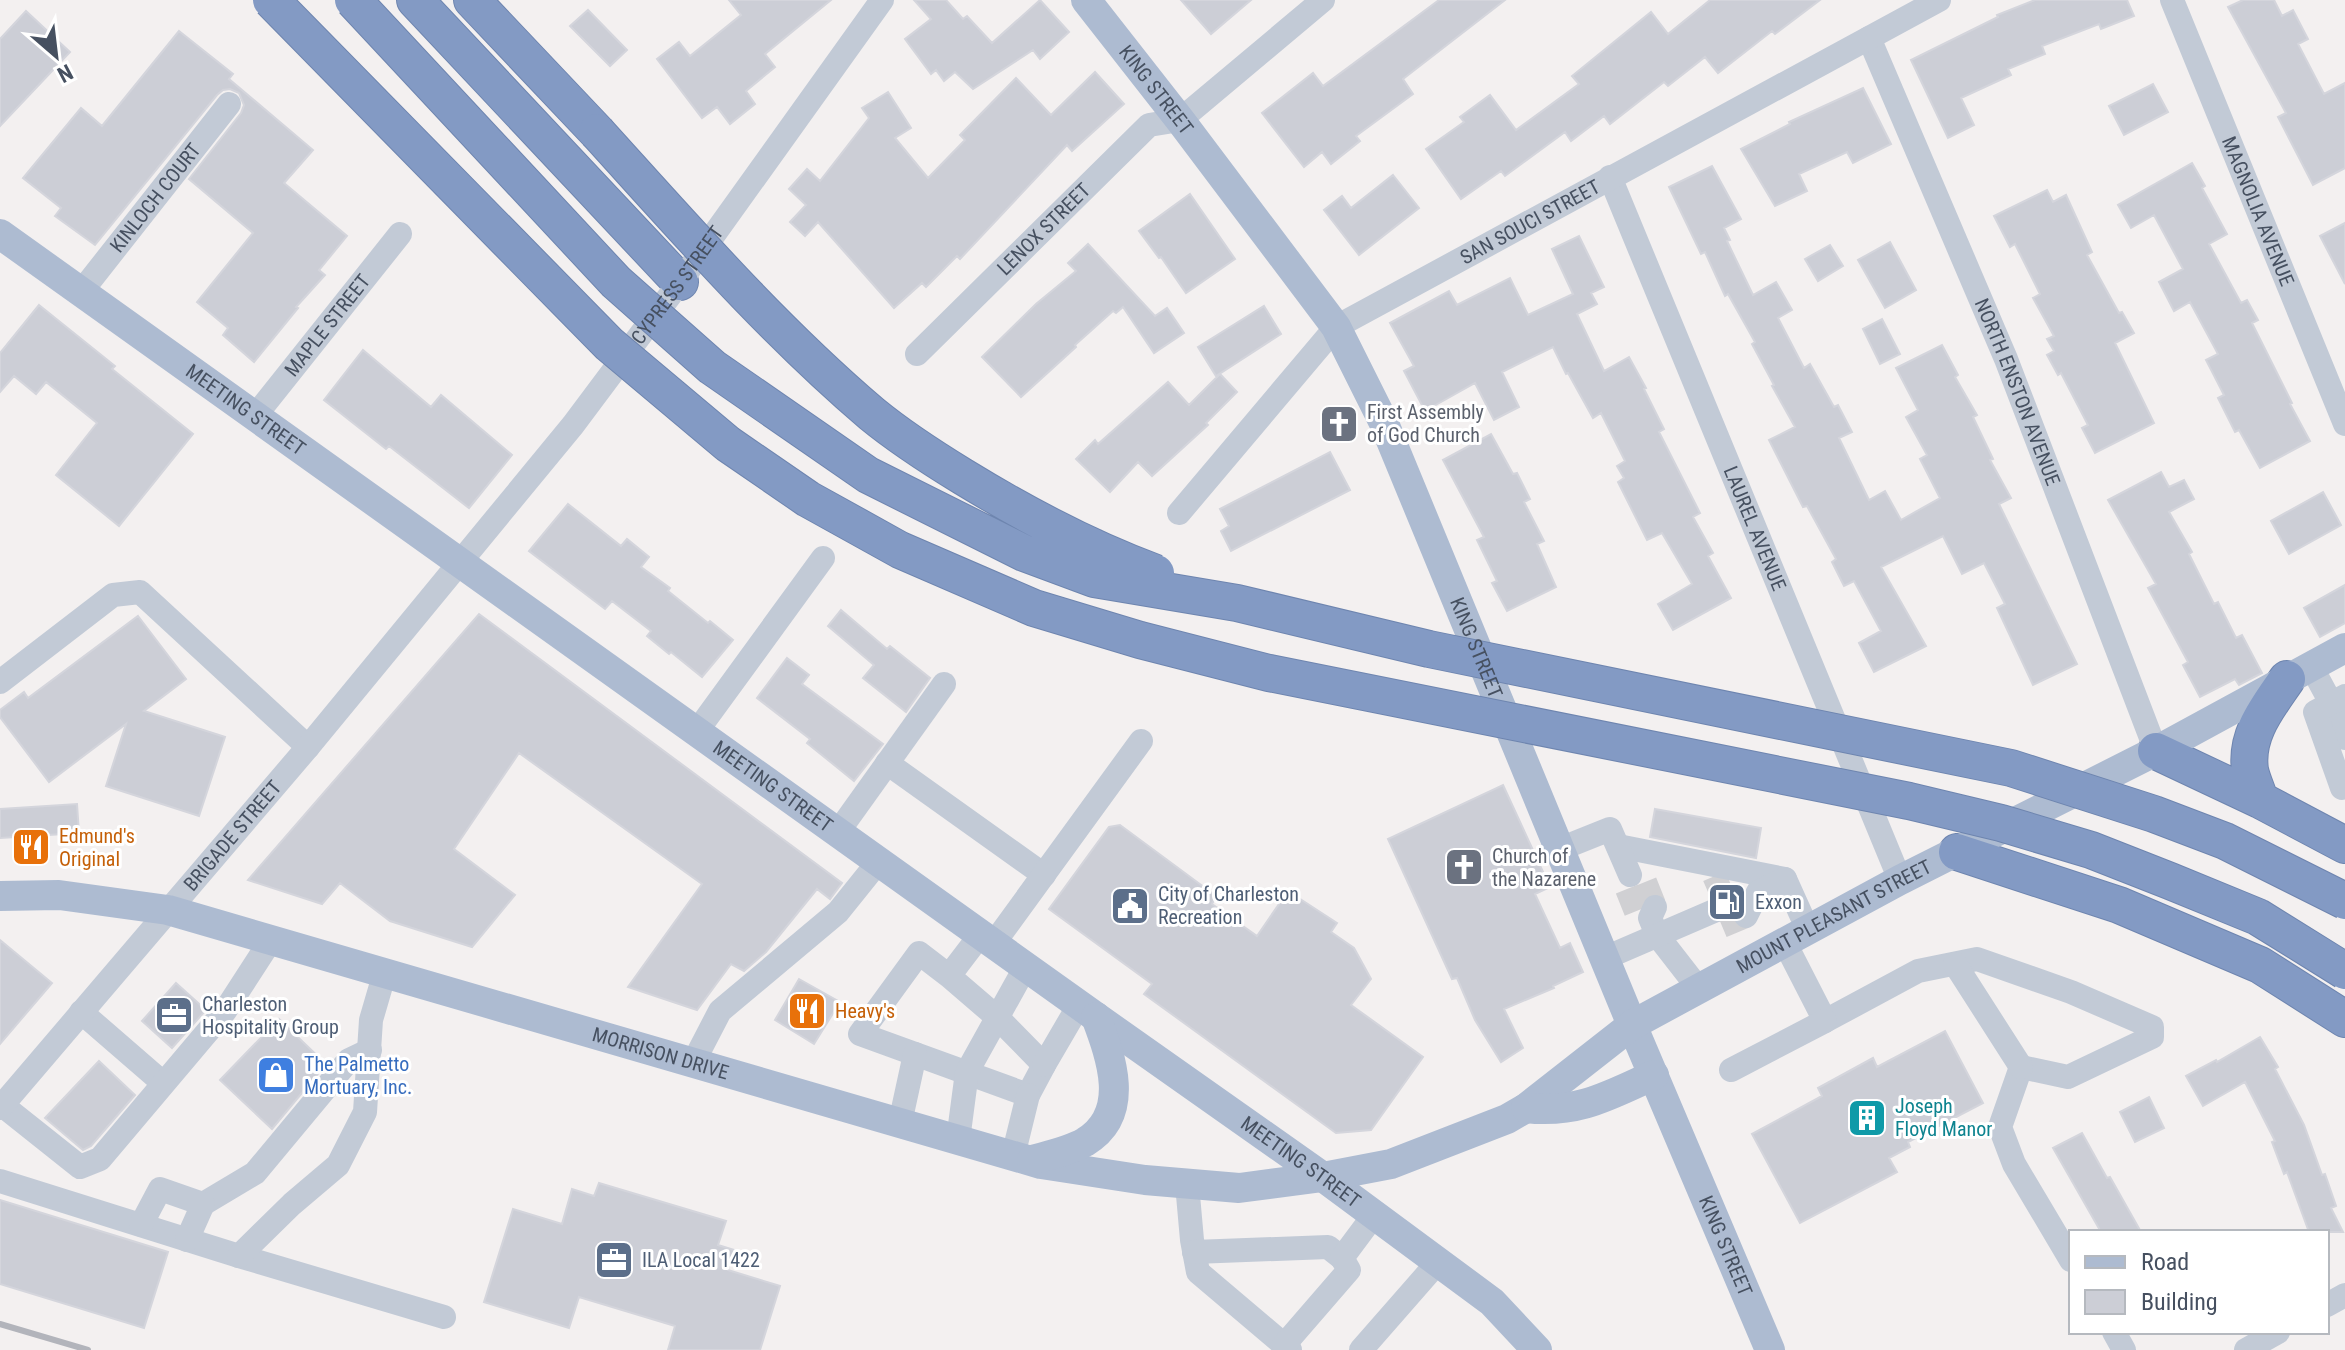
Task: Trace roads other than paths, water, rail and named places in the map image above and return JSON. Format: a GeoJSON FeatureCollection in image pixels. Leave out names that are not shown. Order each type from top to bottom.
{"type":"FeatureCollection","features":[{"type":"Feature","properties":{"kind":"highway"},"geometry":{"type":"LineString","coordinates":[[271,0],[609,344],[728,444],[808,499],[900,550],[1034,608],[1140,640],[1269,673],[1909,801],[2001,823],[2091,850],[2258,917],[2345,971]]}},
{"type":"Feature","properties":{"kind":"highway"},"geometry":{"type":"LineString","coordinates":[[353,0],[616,282],[712,367],[855,467],[1024,553],[1094,579],[1237,603],[1429,649],[2011,768],[2154,814],[2225,841],[2345,901]]}},
{"type":"Feature","properties":{"kind":"highway"},"geometry":{"type":"LineString","coordinates":[[415,0],[680,282]]}},
{"type":"Feature","properties":{"kind":"highway"},"geometry":{"type":"LineString","coordinates":[[472,0],[743,293],[873,415],[929,456],[1001,500],[1103,553],[1237,603]]}},
{"type":"Feature","properties":{"kind":"highway"},"geometry":{"type":"LineString","coordinates":[[2260,800],[2250,770],[2251,736],[2266,709],[2299,673]]}},
{"type":"Feature","properties":{"kind":"highway"},"geometry":{"type":"LineString","coordinates":[[2156,751],[2260,800],[2345,845]]}},
{"type":"Feature","properties":{"kind":"highway"},"geometry":{"type":"LineString","coordinates":[[1957,852],[2119,905],[2260,965],[2345,1019]]}},
{"type":"Feature","properties":{"kind":"main road","name":"KING STREET"},"geometry":{"type":"LineString","coordinates":[[1086,0],[1336,327],[1383,421],[1632,1025],[1770,1350]]}},
{"type":"Feature","properties":{"kind":"main road","name":"MEETING STREET"},"geometry":{"type":"LineString","coordinates":[[1,236],[1323,1177],[1492,1302],[1537,1350]]}},
{"type":"Feature","properties":{"kind":"main road","name":"MOUNT PLEASANT STREET"},"geometry":{"type":"LineString","coordinates":[[1323,1177],[1391,1164],[1507,1119],[1526,1108],[1632,1025],[1900,880],[2156,751],[2345,648]]}},
{"type":"Feature","properties":{"kind":"main road","name":"MORRISON DRIVE"},"geometry":{"type":"LineString","coordinates":[[0,896],[59,895],[168,910],[1021,1159],[1145,1180],[1239,1188],[1323,1177]]}},
{"type":"Feature","properties":{"kind":"main road"},"geometry":{"type":"LineString","coordinates":[[1021,1159],[1076,1146],[1088,1140],[1108,1118],[1115,1091],[1114,1075],[1088,1011]]}},
{"type":"Feature","properties":{"kind":"main road"},"geometry":{"type":"LineString","coordinates":[[1526,1108],[1547,1111],[1586,1106],[1654,1075]]}},
{"type":"Feature","properties":{"kind":"street","name":"CYPRESS STREET"},"geometry":{"type":"LineString","coordinates":[[462,562],[573,425],[680,282],[882,0]]}},
{"type":"Feature","properties":{"kind":"street"},"geometry":{"type":"LineString","coordinates":[[1180,120],[1323,0]]}},
{"type":"Feature","properties":{"kind":"street","name":"SAN SOUCI STREET"},"geometry":{"type":"LineString","coordinates":[[1179,513],[1336,327],[1939,0]]}},
{"type":"Feature","properties":{"kind":"street","name":"MAGNOLIA AVENUE"},"geometry":{"type":"LineString","coordinates":[[2172,0],[2345,424]]}},
{"type":"Feature","properties":{"kind":"street","name":"NORTH ENSTON AVENUE"},"geometry":{"type":"LineString","coordinates":[[1869,38],[2006,359],[2156,751]]}},
{"type":"Feature","properties":{"kind":"street","name":"KINLOCH COURT"},"geometry":{"type":"LineString","coordinates":[[81,292],[229,104]]}},
{"type":"Feature","properties":{"kind":"street","name":"LENOX STREET"},"geometry":{"type":"LineString","coordinates":[[917,354],[1149,125],[1180,120]]}},
{"type":"Feature","properties":{"kind":"street","name":"LAUREL AVENUE"},"geometry":{"type":"LineString","coordinates":[[1610,177],[1900,880]]}},
{"type":"Feature","properties":{"kind":"street","name":"MAPLE STREET"},"geometry":{"type":"LineString","coordinates":[[255,416],[400,234]]}},
{"type":"Feature","properties":{"kind":"street"},"geometry":{"type":"LineString","coordinates":[[697,731],[823,558]]}},
{"type":"Feature","properties":{"kind":"street","name":"BRIGADE STREET"},"geometry":{"type":"LineString","coordinates":[[1,1106],[462,562]]}},
{"type":"Feature","properties":{"kind":"street"},"geometry":{"type":"LineString","coordinates":[[0,682],[113,595],[140,592],[308,747]]}},
{"type":"Feature","properties":{"kind":"street"},"geometry":{"type":"LineString","coordinates":[[2299,673],[2338,700],[2345,738]]}},
{"type":"Feature","properties":{"kind":"street"},"geometry":{"type":"LineString","coordinates":[[838,832],[944,684]]}},
{"type":"Feature","properties":{"kind":"street"},"geometry":{"type":"LineString","coordinates":[[2338,700],[2315,712],[2342,788],[2345,786]]}},
{"type":"Feature","properties":{"kind":"street"},"geometry":{"type":"LineString","coordinates":[[949,976],[988,939],[1044,875],[1141,741]]}},
{"type":"Feature","properties":{"kind":"street"},"geometry":{"type":"LineString","coordinates":[[887,763],[1044,875]]}},
{"type":"Feature","properties":{"kind":"street"},"geometry":{"type":"LineString","coordinates":[[1560,849],[1610,829],[1634,882]]}},
{"type":"Feature","properties":{"kind":"street"},"geometry":{"type":"LineString","coordinates":[[1618,846],[1785,879]]}},
{"type":"Feature","properties":{"kind":"street"},"geometry":{"type":"LineString","coordinates":[[693,1063],[720,1011],[838,912],[879,861]]}},
{"type":"Feature","properties":{"kind":"street"},"geometry":{"type":"LineString","coordinates":[[1605,958],[1650,919],[1728,904],[1785,879]]}},
{"type":"Feature","properties":{"kind":"street"},"geometry":{"type":"LineString","coordinates":[[1785,879],[1796,936],[1825,1021]]}},
{"type":"Feature","properties":{"kind":"street"},"geometry":{"type":"LineString","coordinates":[[1650,919],[1699,989]]}},
{"type":"Feature","properties":{"kind":"street"},"geometry":{"type":"LineString","coordinates":[[1,1106],[80,1167],[100,1159],[225,1011],[271,940]]}},
{"type":"Feature","properties":{"kind":"street"},"geometry":{"type":"LineString","coordinates":[[1028,1095],[860,1034],[919,953],[998,1018],[1044,1065]]}},
{"type":"Feature","properties":{"kind":"street"},"geometry":{"type":"LineString","coordinates":[[1731,1070],[1918,971],[1977,959],[2071,992],[2152,1027],[2152,1037],[2068,1077],[2021,1067],[1955,964]]}},
{"type":"Feature","properties":{"kind":"street"},"geometry":{"type":"LineString","coordinates":[[958,1140],[967,1072],[1026,966]]}},
{"type":"Feature","properties":{"kind":"street"},"geometry":{"type":"LineString","coordinates":[[239,1256],[292,1204],[338,1165],[365,1112],[371,1020],[385,972]]}},
{"type":"Feature","properties":{"kind":"street"},"geometry":{"type":"LineString","coordinates":[[1021,1159],[1028,1095],[1044,1065],[1088,1011]]}},
{"type":"Feature","properties":{"kind":"street"},"geometry":{"type":"LineString","coordinates":[[81,1012],[163,1083]]}},
{"type":"Feature","properties":{"kind":"street"},"geometry":{"type":"LineString","coordinates":[[187,1240],[203,1204],[255,1173],[349,1060],[370,1050]]}},
{"type":"Feature","properties":{"kind":"street"},"geometry":{"type":"LineString","coordinates":[[900,1123],[915,1054]]}},
{"type":"Feature","properties":{"kind":"street"},"geometry":{"type":"LineString","coordinates":[[2021,1067],[2000,1127],[2014,1164],[2069,1257]]}},
{"type":"Feature","properties":{"kind":"street"},"geometry":{"type":"LineString","coordinates":[[0,1181],[444,1317]]}},
{"type":"Feature","properties":{"kind":"street"},"geometry":{"type":"LineString","coordinates":[[1187,1184],[1194,1252],[1198,1272],[1287,1347],[1349,1270],[1342,1258],[1328,1247],[1194,1252]]}},
{"type":"Feature","properties":{"kind":"street"},"geometry":{"type":"LineString","coordinates":[[141,1225],[160,1189],[203,1204]]}},
{"type":"Feature","properties":{"kind":"street"},"geometry":{"type":"LineString","coordinates":[[1342,1258],[1374,1215]]}},
{"type":"Feature","properties":{"kind":"street"},"geometry":{"type":"LineString","coordinates":[[1361,1350],[1438,1262]]}},
{"type":"Feature","properties":{"kind":"street"},"geometry":{"type":"LineString","coordinates":[[2246,1350],[2274,1334]]}},
{"type":"Feature","properties":{"kind":"tunnel"},"geometry":{"type":"LineString","coordinates":[[1645,882],[1655,907]]}},
{"type":"Feature","properties":{"kind":"tunnel"},"geometry":{"type":"LineString","coordinates":[[1708,892],[1731,882]]}},
{"type":"Feature","properties":{"kind":"tunnel"},"geometry":{"type":"LineString","coordinates":[[1627,889],[1637,914]]}},
{"type":"Feature","properties":{"kind":"tunnel"},"geometry":{"type":"LineString","coordinates":[[1714,911],[1741,899]]}},
{"type":"Feature","properties":{"kind":"tunnel"},"geometry":{"type":"LineString","coordinates":[[1722,926],[1746,916]]}},
{"type":"Feature","properties":{"kind":"railway"},"geometry":{"type":"LineString","coordinates":[[0,1324],[88,1350]]}},
{"type":"Feature","properties":{"kind":"place","name":"First Assembly of God Church"},"geometry":{"type":"Point","coordinates":[1339,424]}},
{"type":"Feature","properties":{"kind":"place","name":"Edmund's Original"},"geometry":{"type":"Point","coordinates":[31,847]}},
{"type":"Feature","properties":{"kind":"place","name":"Church of the Nazarene"},"geometry":{"type":"Point","coordinates":[1464,867]}},
{"type":"Feature","properties":{"kind":"place","name":"Exxon"},"geometry":{"type":"Point","coordinates":[1727,902]}},
{"type":"Feature","properties":{"kind":"place","name":"City of Charleston Recreation"},"geometry":{"type":"Point","coordinates":[1130,906]}},
{"type":"Feature","properties":{"kind":"place","name":"Heavy's"},"geometry":{"type":"Point","coordinates":[807,1011]}},
{"type":"Feature","properties":{"kind":"place","name":"Charleston Hospitality Group"},"geometry":{"type":"Point","coordinates":[174,1015]}},
{"type":"Feature","properties":{"kind":"place","name":"The Palmetto Mortuary, Inc."},"geometry":{"type":"Point","coordinates":[276,1075]}},
{"type":"Feature","properties":{"kind":"place","name":"Joseph Floyd Manor"},"geometry":{"type":"Point","coordinates":[1867,1118]}},
{"type":"Feature","properties":{"kind":"place","name":"ILA Local 1422"},"geometry":{"type":"Point","coordinates":[614,1260]}}]}
